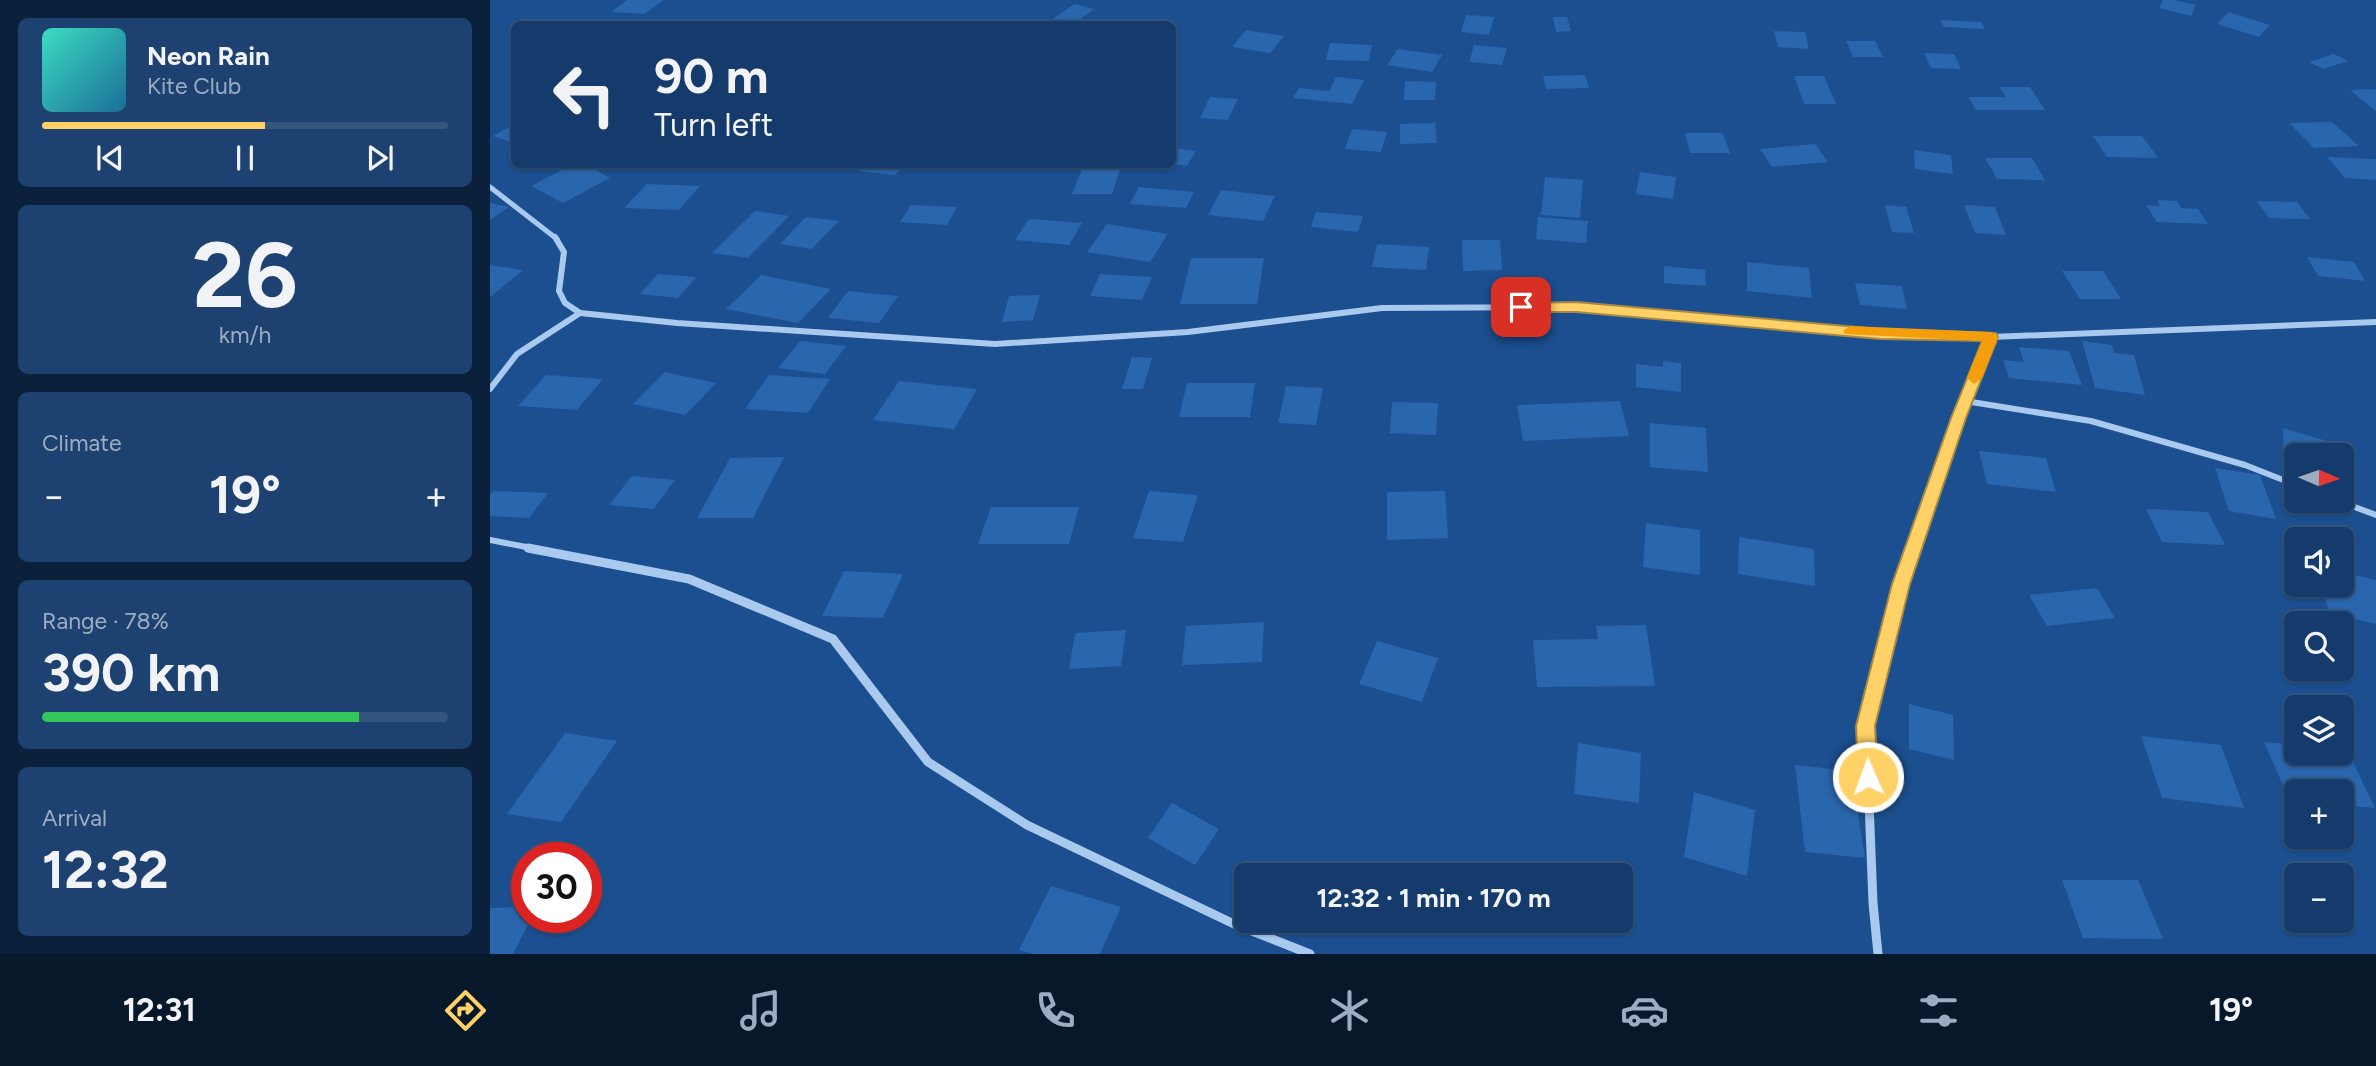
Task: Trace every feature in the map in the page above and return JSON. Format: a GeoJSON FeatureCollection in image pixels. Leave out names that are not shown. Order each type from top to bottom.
{"type":"FeatureCollection","features":[{"type":"Feature","properties":{"kind":"street"},"geometry":{"type":"LineString","coordinates":[[490,187],[559,240],[564,252],[559,291],[565,303],[580,313],[677,323],[995,344],[1188,332],[1382,309],[1562,307],[1880,334],[1991,337],[2376,322]]}},
{"type":"Feature","properties":{"kind":"street"},"geometry":{"type":"LineString","coordinates":[[490,389],[517,354],[580,313]]}},
{"type":"Feature","properties":{"kind":"street"},"geometry":{"type":"LineString","coordinates":[[1878,954],[1873,903],[1866,726],[1901,584],[1965,401],[1991,337]]}},
{"type":"Feature","properties":{"kind":"street"},"geometry":{"type":"LineString","coordinates":[[1965,401],[2091,421],[2245,466],[2284,481]]}},
{"type":"Feature","properties":{"kind":"street"},"geometry":{"type":"LineString","coordinates":[[2354,507],[2376,515]]}},
{"type":"Feature","properties":{"kind":"street"},"geometry":{"type":"LineString","coordinates":[[490,540],[689,579],[834,639],[928,762],[1027,825],[1234,924],[1310,954]]}},
{"type":"Feature","properties":{"kind":"building"},"geometry":{"type":"Polygon","coordinates":[[[627,0],[663,0],[645,14],[611,12],[627,0]]]}},
{"type":"Feature","properties":{"kind":"building"},"geometry":{"type":"Polygon","coordinates":[[[2163,0],[2196,5],[2191,16],[2159,8],[2163,0]]]}},
{"type":"Feature","properties":{"kind":"building"},"geometry":{"type":"Polygon","coordinates":[[[1074,4],[1094,9],[1078,21],[1053,19],[1074,4]]]}},
{"type":"Feature","properties":{"kind":"building"},"geometry":{"type":"Polygon","coordinates":[[[2228,12],[2270,25],[2259,37],[2217,24],[2228,12]]]}},
{"type":"Feature","properties":{"kind":"building"},"geometry":{"type":"Polygon","coordinates":[[[1466,15],[1494,17],[1489,35],[1461,32],[1466,15]]]}},
{"type":"Feature","properties":{"kind":"building"},"geometry":{"type":"Polygon","coordinates":[[[1553,17],[1567,17],[1571,31],[1556,32],[1553,17]]]}},
{"type":"Feature","properties":{"kind":"building"},"geometry":{"type":"Polygon","coordinates":[[[1940,20],[1981,22],[1985,29],[1944,27],[1940,20]]]}},
{"type":"Feature","properties":{"kind":"building"},"geometry":{"type":"Polygon","coordinates":[[[1246,30],[1284,36],[1270,53],[1232,47],[1246,30]]]}},
{"type":"Feature","properties":{"kind":"building"},"geometry":{"type":"Polygon","coordinates":[[[1774,31],[1805,32],[1809,49],[1778,47],[1774,31]]]}},
{"type":"Feature","properties":{"kind":"building"},"geometry":{"type":"Polygon","coordinates":[[[1846,41],[1875,41],[1883,57],[1853,57],[1846,41]]]}},
{"type":"Feature","properties":{"kind":"building"},"geometry":{"type":"Polygon","coordinates":[[[1330,43],[1372,45],[1369,61],[1326,60],[1330,43]]]}},
{"type":"Feature","properties":{"kind":"building"},"geometry":{"type":"Polygon","coordinates":[[[1474,45],[1507,48],[1502,65],[1469,62],[1474,45]]]}},
{"type":"Feature","properties":{"kind":"building"},"geometry":{"type":"Polygon","coordinates":[[[1398,49],[1442,55],[1432,72],[1387,65],[1398,49]]]}},
{"type":"Feature","properties":{"kind":"building"},"geometry":{"type":"Polygon","coordinates":[[[1924,53],[1954,54],[1961,69],[1931,68],[1924,53]]]}},
{"type":"Feature","properties":{"kind":"building"},"geometry":{"type":"Polygon","coordinates":[[[2334,54],[2348,61],[2323,69],[2309,62],[2334,54]]]}},
{"type":"Feature","properties":{"kind":"building"},"geometry":{"type":"Polygon","coordinates":[[[1585,75],[1589,88],[1546,89],[1543,76],[1585,75]]]}},
{"type":"Feature","properties":{"kind":"building"},"geometry":{"type":"Polygon","coordinates":[[[1794,76],[1824,76],[1836,104],[1804,104],[1794,76]]]}},
{"type":"Feature","properties":{"kind":"building"},"geometry":{"type":"Polygon","coordinates":[[[1336,77],[1364,80],[1352,104],[1293,98],[1299,88],[1329,91],[1336,77]]]}},
{"type":"Feature","properties":{"kind":"building"},"geometry":{"type":"Polygon","coordinates":[[[1405,81],[1436,82],[1435,100],[1404,100],[1405,81]]]}},
{"type":"Feature","properties":{"kind":"building"},"geometry":{"type":"Polygon","coordinates":[[[1999,87],[2030,87],[2045,110],[1976,110],[1968,97],[2006,97],[1999,87]]]}},
{"type":"Feature","properties":{"kind":"building"},"geometry":{"type":"Polygon","coordinates":[[[2376,89],[2376,111],[2350,90],[2376,89]]]}},
{"type":"Feature","properties":{"kind":"building"},"geometry":{"type":"Polygon","coordinates":[[[1210,97],[1238,99],[1228,120],[1200,118],[1210,97]]]}},
{"type":"Feature","properties":{"kind":"building"},"geometry":{"type":"Polygon","coordinates":[[[2332,122],[2359,146],[2314,148],[2289,123],[2332,122]]]}},
{"type":"Feature","properties":{"kind":"building"},"geometry":{"type":"Polygon","coordinates":[[[1435,123],[1437,143],[1400,144],[1400,124],[1435,123]]]}},
{"type":"Feature","properties":{"kind":"building"},"geometry":{"type":"Polygon","coordinates":[[[511,127],[511,142],[493,136],[511,127]]]}},
{"type":"Feature","properties":{"kind":"building"},"geometry":{"type":"Polygon","coordinates":[[[1352,129],[1387,132],[1381,152],[1345,149],[1352,129]]]}},
{"type":"Feature","properties":{"kind":"building"},"geometry":{"type":"Polygon","coordinates":[[[1685,133],[1723,133],[1730,153],[1690,153],[1685,133]]]}},
{"type":"Feature","properties":{"kind":"building"},"geometry":{"type":"Polygon","coordinates":[[[2093,136],[2142,136],[2158,158],[2107,157],[2093,136]]]}},
{"type":"Feature","properties":{"kind":"building"},"geometry":{"type":"Polygon","coordinates":[[[1815,144],[1828,162],[1772,167],[1760,149],[1815,144]]]}},
{"type":"Feature","properties":{"kind":"building"},"geometry":{"type":"Polygon","coordinates":[[[1176,148],[1196,151],[1187,166],[1176,165],[1176,148]]]}},
{"type":"Feature","properties":{"kind":"building"},"geometry":{"type":"Polygon","coordinates":[[[1914,150],[1951,155],[1953,174],[1915,169],[1914,150]]]}},
{"type":"Feature","properties":{"kind":"building"},"geometry":{"type":"Polygon","coordinates":[[[2327,157],[2376,159],[2376,180],[2345,178],[2327,157]]]}},
{"type":"Feature","properties":{"kind":"building"},"geometry":{"type":"Polygon","coordinates":[[[1985,158],[2032,158],[2045,180],[1997,179],[1985,158]]]}},
{"type":"Feature","properties":{"kind":"building"},"geometry":{"type":"Polygon","coordinates":[[[565,168],[591,168],[610,178],[563,203],[531,186],[565,168]]]}},
{"type":"Feature","properties":{"kind":"building"},"geometry":{"type":"Polygon","coordinates":[[[861,168],[901,168],[895,175],[858,171],[861,168]]]}},
{"type":"Feature","properties":{"kind":"building"},"geometry":{"type":"Polygon","coordinates":[[[1083,168],[1121,168],[1112,194],[1072,194],[1083,168]]]}},
{"type":"Feature","properties":{"kind":"building"},"geometry":{"type":"Polygon","coordinates":[[[1640,172],[1676,177],[1673,199],[1636,194],[1640,172]]]}},
{"type":"Feature","properties":{"kind":"building"},"geometry":{"type":"Polygon","coordinates":[[[1545,177],[1583,180],[1580,218],[1541,215],[1545,177]]]}},
{"type":"Feature","properties":{"kind":"building"},"geometry":{"type":"Polygon","coordinates":[[[647,184],[700,186],[679,210],[624,208],[647,184]]]}},
{"type":"Feature","properties":{"kind":"building"},"geometry":{"type":"Polygon","coordinates":[[[1139,187],[1194,192],[1186,208],[1130,204],[1139,187]]]}},
{"type":"Feature","properties":{"kind":"building"},"geometry":{"type":"Polygon","coordinates":[[[1221,190],[1275,196],[1263,221],[1208,215],[1221,190]]]}},
{"type":"Feature","properties":{"kind":"building"},"geometry":{"type":"Polygon","coordinates":[[[2157,200],[2177,201],[2181,208],[2198,209],[2208,224],[2157,222],[2146,205],[2160,206],[2157,200]]]}},
{"type":"Feature","properties":{"kind":"building"},"geometry":{"type":"Polygon","coordinates":[[[2257,201],[2297,202],[2310,219],[2269,218],[2257,201]]]}},
{"type":"Feature","properties":{"kind":"building"},"geometry":{"type":"Polygon","coordinates":[[[490,203],[509,207],[490,220],[490,203]]]}},
{"type":"Feature","properties":{"kind":"building"},"geometry":{"type":"Polygon","coordinates":[[[911,205],[957,207],[947,225],[900,222],[911,205]]]}},
{"type":"Feature","properties":{"kind":"building"},"geometry":{"type":"Polygon","coordinates":[[[1885,205],[1906,207],[1914,233],[1892,232],[1885,205]]]}},
{"type":"Feature","properties":{"kind":"building"},"geometry":{"type":"Polygon","coordinates":[[[1964,205],[1995,207],[2006,235],[1975,233],[1964,205]]]}},
{"type":"Feature","properties":{"kind":"building"},"geometry":{"type":"Polygon","coordinates":[[[755,211],[789,216],[748,258],[712,253],[755,211]]]}},
{"type":"Feature","properties":{"kind":"building"},"geometry":{"type":"Polygon","coordinates":[[[1316,212],[1363,216],[1358,232],[1311,227],[1316,212]]]}},
{"type":"Feature","properties":{"kind":"building"},"geometry":{"type":"Polygon","coordinates":[[[806,217],[839,221],[812,249],[780,244],[806,217]]]}},
{"type":"Feature","properties":{"kind":"building"},"geometry":{"type":"Polygon","coordinates":[[[1538,217],[1588,221],[1586,243],[1536,239],[1538,217]]]}},
{"type":"Feature","properties":{"kind":"building"},"geometry":{"type":"Polygon","coordinates":[[[1029,219],[1082,223],[1069,245],[1015,240],[1029,219]]]}},
{"type":"Feature","properties":{"kind":"building"},"geometry":{"type":"Polygon","coordinates":[[[1107,224],[1168,234],[1150,262],[1087,252],[1107,224]]]}},
{"type":"Feature","properties":{"kind":"building"},"geometry":{"type":"Polygon","coordinates":[[[1462,240],[1500,240],[1502,270],[1463,271],[1462,240]]]}},
{"type":"Feature","properties":{"kind":"building"},"geometry":{"type":"Polygon","coordinates":[[[1377,244],[1429,247],[1426,270],[1372,267],[1377,244]]]}},
{"type":"Feature","properties":{"kind":"building"},"geometry":{"type":"Polygon","coordinates":[[[2307,257],[2354,262],[2365,281],[2318,276],[2307,257]]]}},
{"type":"Feature","properties":{"kind":"building"},"geometry":{"type":"Polygon","coordinates":[[[1191,258],[1264,258],[1257,304],[1180,304],[1191,258]]]}},
{"type":"Feature","properties":{"kind":"building"},"geometry":{"type":"Polygon","coordinates":[[[1747,262],[1809,268],[1812,298],[1747,291],[1747,262]]]}},
{"type":"Feature","properties":{"kind":"building"},"geometry":{"type":"Polygon","coordinates":[[[490,265],[523,270],[490,297],[490,265]]]}},
{"type":"Feature","properties":{"kind":"building"},"geometry":{"type":"Polygon","coordinates":[[[1664,266],[1705,270],[1706,286],[1664,283],[1664,266]]]}},
{"type":"Feature","properties":{"kind":"building"},"geometry":{"type":"Polygon","coordinates":[[[2062,271],[2103,271],[2121,299],[2080,299],[2062,271]]]}},
{"type":"Feature","properties":{"kind":"building"},"geometry":{"type":"Polygon","coordinates":[[[658,274],[696,277],[678,298],[640,294],[658,274]]]}},
{"type":"Feature","properties":{"kind":"building"},"geometry":{"type":"Polygon","coordinates":[[[1100,274],[1152,277],[1142,300],[1090,296],[1100,274]]]}},
{"type":"Feature","properties":{"kind":"building"},"geometry":{"type":"Polygon","coordinates":[[[761,275],[831,289],[798,323],[726,309],[761,275]]]}},
{"type":"Feature","properties":{"kind":"building"},"geometry":{"type":"Polygon","coordinates":[[[1855,283],[1902,286],[1907,309],[1860,305],[1855,283]]]}},
{"type":"Feature","properties":{"kind":"building"},"geometry":{"type":"Polygon","coordinates":[[[848,291],[898,296],[879,323],[828,318],[848,291]]]}},
{"type":"Feature","properties":{"kind":"building"},"geometry":{"type":"Polygon","coordinates":[[[1040,295],[1033,320],[1002,322],[1009,296],[1040,295]]]}},
{"type":"Feature","properties":{"kind":"building"},"geometry":{"type":"Polygon","coordinates":[[[800,341],[846,346],[825,374],[778,368],[800,341]]]}},
{"type":"Feature","properties":{"kind":"building"},"geometry":{"type":"Polygon","coordinates":[[[2082,341],[2112,345],[2114,353],[2134,355],[2145,395],[2095,388],[2082,341]]]}},
{"type":"Feature","properties":{"kind":"building"},"geometry":{"type":"Polygon","coordinates":[[[2019,347],[2069,351],[2082,385],[2009,378],[2003,360],[2024,362],[2019,347]]]}},
{"type":"Feature","properties":{"kind":"building"},"geometry":{"type":"Polygon","coordinates":[[[1132,357],[1152,358],[1143,389],[1122,389],[1132,357]]]}},
{"type":"Feature","properties":{"kind":"building"},"geometry":{"type":"Polygon","coordinates":[[[1663,361],[1681,363],[1681,392],[1636,387],[1636,364],[1663,367],[1663,361]]]}},
{"type":"Feature","properties":{"kind":"building"},"geometry":{"type":"Polygon","coordinates":[[[665,372],[716,383],[685,415],[633,404],[665,372]]]}},
{"type":"Feature","properties":{"kind":"building"},"geometry":{"type":"Polygon","coordinates":[[[546,375],[603,379],[577,410],[518,406],[546,375]]]}},
{"type":"Feature","properties":{"kind":"building"},"geometry":{"type":"Polygon","coordinates":[[[769,375],[830,379],[808,413],[745,409],[769,375]]]}},
{"type":"Feature","properties":{"kind":"building"},"geometry":{"type":"Polygon","coordinates":[[[899,381],[977,389],[954,429],[873,420],[899,381]]]}},
{"type":"Feature","properties":{"kind":"building"},"geometry":{"type":"Polygon","coordinates":[[[1187,383],[1255,383],[1250,417],[1179,417],[1187,383]]]}},
{"type":"Feature","properties":{"kind":"building"},"geometry":{"type":"Polygon","coordinates":[[[1286,386],[1323,388],[1316,425],[1278,423],[1286,386]]]}},
{"type":"Feature","properties":{"kind":"building"},"geometry":{"type":"Polygon","coordinates":[[[1620,401],[1629,436],[1523,441],[1517,405],[1620,401]]]}},
{"type":"Feature","properties":{"kind":"building"},"geometry":{"type":"Polygon","coordinates":[[[1392,402],[1438,403],[1436,435],[1390,433],[1392,402]]]}},
{"type":"Feature","properties":{"kind":"building"},"geometry":{"type":"Polygon","coordinates":[[[1650,423],[1706,428],[1708,472],[1650,467],[1650,423]]]}},
{"type":"Feature","properties":{"kind":"building"},"geometry":{"type":"Polygon","coordinates":[[[2283,428],[2334,443],[2284,443],[2284,462],[2283,428]]]}},
{"type":"Feature","properties":{"kind":"building"},"geometry":{"type":"Polygon","coordinates":[[[1979,451],[2046,458],[2056,492],[1987,484],[1979,451]]]}},
{"type":"Feature","properties":{"kind":"building"},"geometry":{"type":"Polygon","coordinates":[[[784,457],[753,518],[697,518],[730,458],[784,457]]]}},
{"type":"Feature","properties":{"kind":"building"},"geometry":{"type":"Polygon","coordinates":[[[2215,468],[2260,475],[2276,519],[2229,511],[2215,468]]]}},
{"type":"Feature","properties":{"kind":"building"},"geometry":{"type":"Polygon","coordinates":[[[632,476],[675,480],[653,509],[609,505],[632,476]]]}},
{"type":"Feature","properties":{"kind":"building"},"geometry":{"type":"Polygon","coordinates":[[[493,491],[548,493],[529,518],[490,516],[490,495],[493,491]]]}},
{"type":"Feature","properties":{"kind":"building"},"geometry":{"type":"Polygon","coordinates":[[[1149,491],[1198,495],[1183,542],[1133,538],[1149,491]]]}},
{"type":"Feature","properties":{"kind":"building"},"geometry":{"type":"Polygon","coordinates":[[[1445,491],[1448,538],[1387,540],[1387,492],[1445,491]]]}},
{"type":"Feature","properties":{"kind":"building"},"geometry":{"type":"Polygon","coordinates":[[[991,507],[1079,507],[1069,544],[978,544],[991,507]]]}},
{"type":"Feature","properties":{"kind":"building"},"geometry":{"type":"Polygon","coordinates":[[[2146,509],[2208,512],[2225,545],[2162,542],[2146,509]]]}},
{"type":"Feature","properties":{"kind":"building"},"geometry":{"type":"Polygon","coordinates":[[[1646,523],[1700,530],[1700,575],[1643,567],[1646,523]]]}},
{"type":"Feature","properties":{"kind":"building"},"geometry":{"type":"Polygon","coordinates":[[[1739,537],[1814,549],[1815,586],[1738,574],[1739,537]]]}},
{"type":"Feature","properties":{"kind":"building"},"geometry":{"type":"Polygon","coordinates":[[[844,571],[903,574],[883,618],[822,616],[844,571]]]}},
{"type":"Feature","properties":{"kind":"building"},"geometry":{"type":"Polygon","coordinates":[[[2354,575],[2376,580],[2376,624],[2354,619],[2354,611],[2329,611],[2325,597],[2354,597],[2354,575]]]}},
{"type":"Feature","properties":{"kind":"building"},"geometry":{"type":"Polygon","coordinates":[[[2097,588],[2115,618],[2047,626],[2029,595],[2097,588]]]}},
{"type":"Feature","properties":{"kind":"building"},"geometry":{"type":"Polygon","coordinates":[[[1264,622],[1262,662],[1182,665],[1186,626],[1264,622]]]}},
{"type":"Feature","properties":{"kind":"building"},"geometry":{"type":"Polygon","coordinates":[[[1646,625],[1655,686],[1537,687],[1533,640],[1598,639],[1596,626],[1646,625]]]}},
{"type":"Feature","properties":{"kind":"building"},"geometry":{"type":"Polygon","coordinates":[[[1126,630],[1121,666],[1069,669],[1075,633],[1126,630]]]}},
{"type":"Feature","properties":{"kind":"building"},"geometry":{"type":"Polygon","coordinates":[[[1377,641],[1438,658],[1422,702],[1359,684],[1377,641]]]}},
{"type":"Feature","properties":{"kind":"building"},"geometry":{"type":"Polygon","coordinates":[[[1909,704],[1953,715],[1954,760],[1909,749],[1909,704]]]}},
{"type":"Feature","properties":{"kind":"building"},"geometry":{"type":"Polygon","coordinates":[[[565,733],[617,741],[561,822],[507,814],[565,733]]]}},
{"type":"Feature","properties":{"kind":"building"},"geometry":{"type":"Polygon","coordinates":[[[2141,736],[2221,745],[2244,808],[2162,798],[2141,736]]]}},
{"type":"Feature","properties":{"kind":"building"},"geometry":{"type":"Polygon","coordinates":[[[2264,742],[2284,744],[2284,765],[2354,764],[2375,808],[2354,806],[2354,779],[2284,779],[2284,788],[2264,742]]]}},
{"type":"Feature","properties":{"kind":"building"},"geometry":{"type":"Polygon","coordinates":[[[1578,743],[1641,753],[1639,803],[1574,794],[1578,743]]]}},
{"type":"Feature","properties":{"kind":"building"},"geometry":{"type":"Polygon","coordinates":[[[1795,765],[1851,771],[1865,858],[1805,852],[1795,765]]]}},
{"type":"Feature","properties":{"kind":"building"},"geometry":{"type":"Polygon","coordinates":[[[1694,792],[1755,810],[1747,876],[1684,857],[1694,792]]]}},
{"type":"Feature","properties":{"kind":"building"},"geometry":{"type":"Polygon","coordinates":[[[1172,803],[1219,829],[1195,865],[1148,838],[1172,803]]]}},
{"type":"Feature","properties":{"kind":"building"},"geometry":{"type":"Polygon","coordinates":[[[2062,880],[2138,880],[2163,939],[2083,938],[2062,880]]]}},
{"type":"Feature","properties":{"kind":"building"},"geometry":{"type":"Polygon","coordinates":[[[1051,886],[1121,907],[1100,954],[1033,954],[1019,950],[1051,886]]]}},
{"type":"Feature","properties":{"kind":"building"},"geometry":{"type":"Polygon","coordinates":[[[511,907],[511,933],[524,933],[513,954],[490,954],[490,908],[511,907]]]}},
{"type":"Feature","properties":{"kind":"slow traffic"},"geometry":{"type":"LineString","coordinates":[[1850,331],[1991,337],[1974,378]]}},
{"type":"Feature","properties":{"kind":"route"},"geometry":{"type":"LineString","coordinates":[[1521,307],[1576,307],[1880,334],[1991,337],[1958,418],[1901,584],[1866,726],[1868,777]]}}]}
